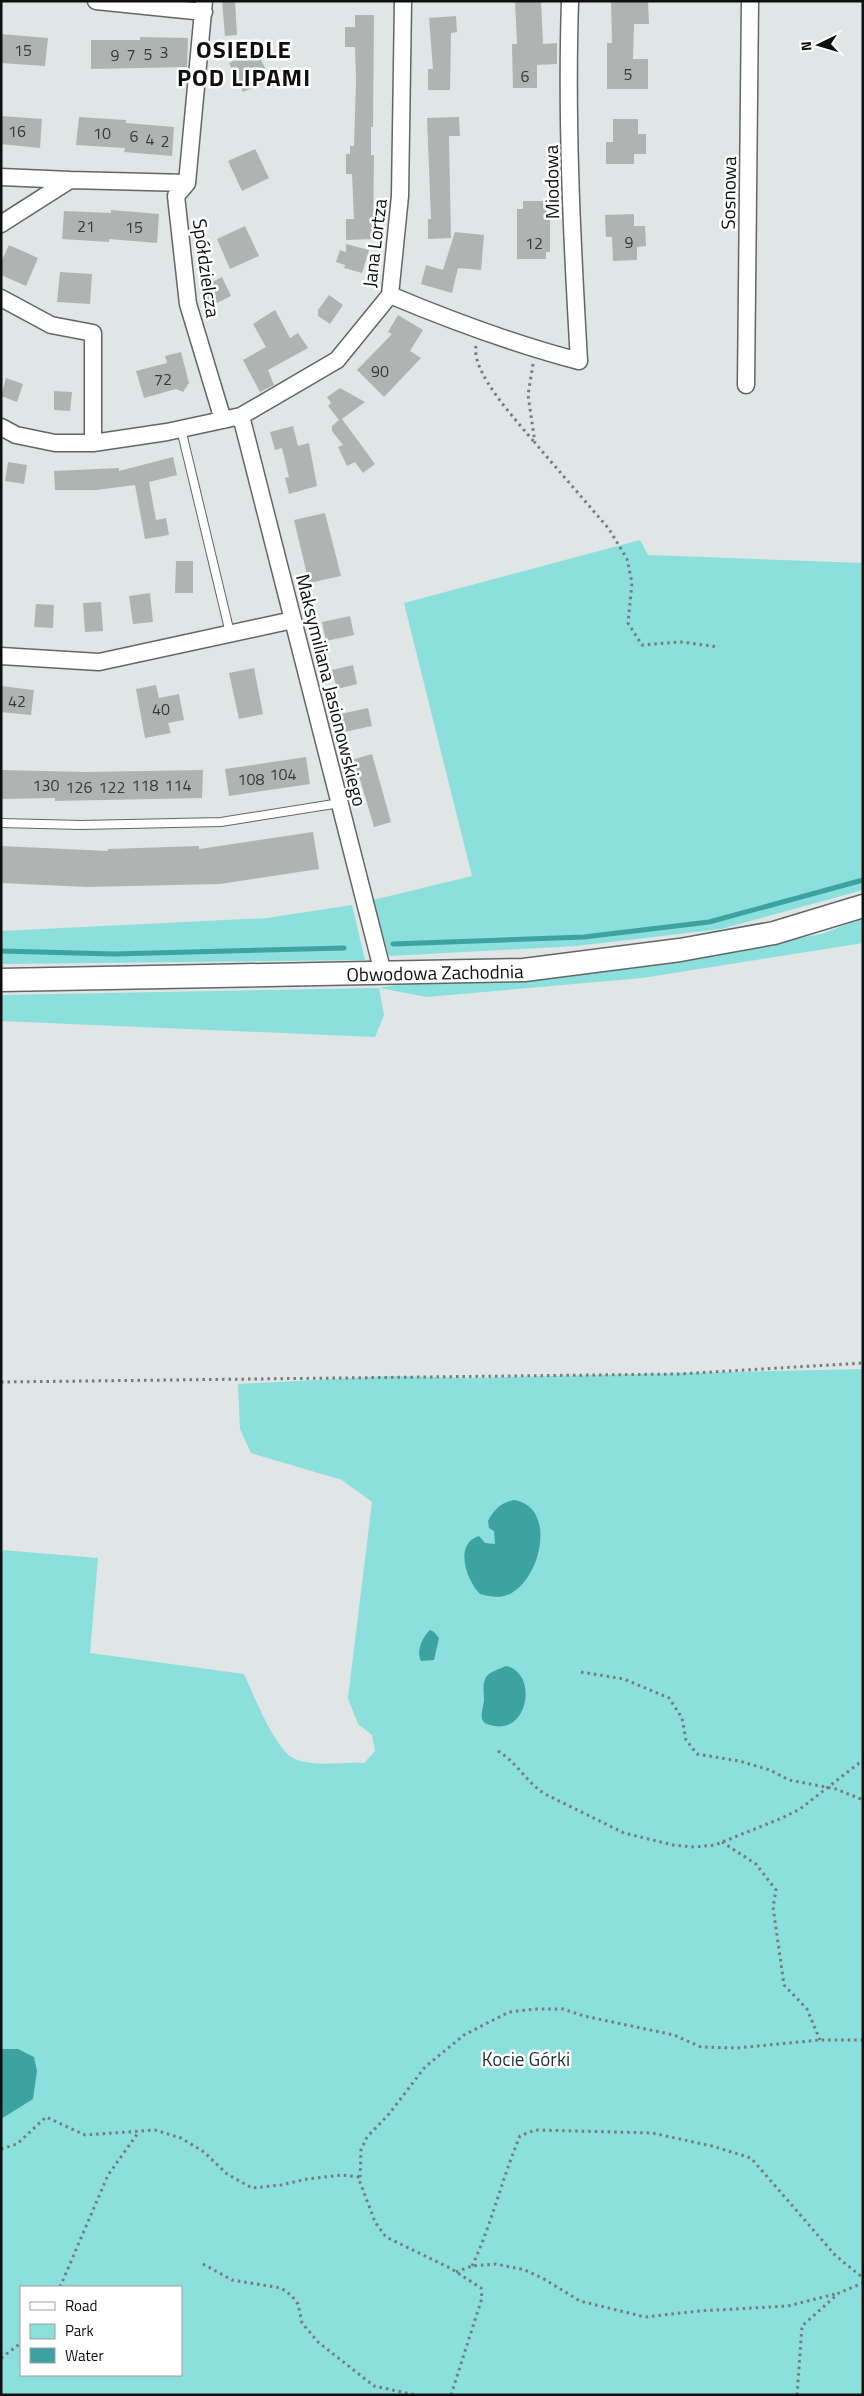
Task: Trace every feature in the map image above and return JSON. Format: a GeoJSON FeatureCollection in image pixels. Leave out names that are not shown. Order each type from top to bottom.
{"type":"FeatureCollection","features":[{"type":"Feature","properties":{"kind":"main road","name":"Obwodowa Zachodnia"},"geometry":{"type":"LineString","coordinates":[[1,980],[524,970],[680,950],[774,932],[863,906]]}},
{"type":"Feature","properties":{"kind":"street"},"geometry":{"type":"LineString","coordinates":[[96,1],[204,7]]}},
{"type":"Feature","properties":{"kind":"street","name":"Jana Lortza"},"geometry":{"type":"LineString","coordinates":[[1,427],[16,435],[55,443],[93,443],[181,429],[241,416],[337,360],[390,295],[400,196],[402,1]]}},
{"type":"Feature","properties":{"kind":"street","name":"Miodowa"},"geometry":{"type":"LineString","coordinates":[[536,350],[578,361],[572,242],[568,68],[570,1]]}},
{"type":"Feature","properties":{"kind":"street","name":"Sosnowa"},"geometry":{"type":"LineString","coordinates":[[746,386],[750,1]]}},
{"type":"Feature","properties":{"kind":"street","name":"Spółdzielcza"},"geometry":{"type":"LineString","coordinates":[[204,7],[186,183],[176,196],[188,304],[223,420]]}},
{"type":"Feature","properties":{"kind":"street"},"geometry":{"type":"LineString","coordinates":[[1,177],[186,183]]}},
{"type":"Feature","properties":{"kind":"street"},"geometry":{"type":"LineString","coordinates":[[1,224],[70,180]]}},
{"type":"Feature","properties":{"kind":"street"},"geometry":{"type":"LineString","coordinates":[[390,295],[479,331],[536,350]]}},
{"type":"Feature","properties":{"kind":"street"},"geometry":{"type":"LineString","coordinates":[[1,298],[51,325],[94,333],[93,443]]}},
{"type":"Feature","properties":{"kind":"street","name":"Maksymiliana Jasionowskiego"},"geometry":{"type":"LineString","coordinates":[[241,416],[383,973]]}},
{"type":"Feature","properties":{"kind":"street"},"geometry":{"type":"LineString","coordinates":[[1,656],[99,662],[293,620]]}},
{"type":"Feature","properties":{"kind":"lane"},"geometry":{"type":"LineString","coordinates":[[181,429],[230,633]]}},
{"type":"Feature","properties":{"kind":"lane"},"geometry":{"type":"LineString","coordinates":[[1,823],[80,825],[221,822],[340,803]]}},
{"type":"Feature","properties":{"kind":"path"},"geometry":{"type":"LineString","coordinates":[[479,331],[474,353],[485,378],[535,444],[609,529],[627,559],[632,584],[628,624],[642,645],[681,642],[719,648]]}},
{"type":"Feature","properties":{"kind":"path"},"geometry":{"type":"LineString","coordinates":[[535,444],[528,395],[536,350]]}},
{"type":"Feature","properties":{"kind":"path"},"geometry":{"type":"LineString","coordinates":[[1,1382],[678,1374],[863,1363]]}},
{"type":"Feature","properties":{"kind":"path"},"geometry":{"type":"LineString","coordinates":[[582,1672],[624,1679],[669,1698],[682,1718],[686,1740],[697,1754],[739,1761],[770,1770],[789,1780],[836,1789],[863,1800]]}},
{"type":"Feature","properties":{"kind":"path"},"geometry":{"type":"LineString","coordinates":[[498,1751],[510,1758],[536,1790],[624,1833],[673,1845],[694,1847],[722,1842],[782,1818],[800,1808],[863,1760]]}},
{"type":"Feature","properties":{"kind":"path"},"geometry":{"type":"LineString","coordinates":[[722,1842],[756,1864],[776,1890],[773,1907],[784,1985],[807,2009],[820,2040]]}},
{"type":"Feature","properties":{"kind":"path"},"geometry":{"type":"LineString","coordinates":[[451,2395],[482,2298],[481,2288],[456,2272],[386,2237],[374,2222],[360,2182],[361,2150],[367,2137],[390,2114],[425,2067],[464,2035],[508,2012],[535,2009],[563,2009],[584,2016],[674,2034],[701,2047],[717,2049],[820,2040],[863,2040]]}},
{"type":"Feature","properties":{"kind":"path"},"geometry":{"type":"LineString","coordinates":[[1,2149],[17,2144],[46,2117],[85,2135],[156,2130],[182,2138],[204,2152],[227,2174],[252,2188],[281,2185],[308,2178],[360,2176]]}},
{"type":"Feature","properties":{"kind":"path"},"geometry":{"type":"LineString","coordinates":[[472,2266],[486,2238],[501,2186],[520,2136],[535,2130],[652,2133],[712,2146],[751,2158],[834,2256],[863,2278]]}},
{"type":"Feature","properties":{"kind":"path"},"geometry":{"type":"LineString","coordinates":[[60,2286],[108,2175],[139,2132]]}},
{"type":"Feature","properties":{"kind":"path"},"geometry":{"type":"LineString","coordinates":[[203,2264],[232,2280],[281,2288],[292,2296],[298,2304],[302,2323],[318,2342],[374,2386],[416,2395]]}},
{"type":"Feature","properties":{"kind":"path"},"geometry":{"type":"LineString","coordinates":[[456,2272],[472,2266],[496,2264],[525,2270],[580,2301],[645,2317],[699,2311],[788,2306],[839,2293],[863,2283]]}},
{"type":"Feature","properties":{"kind":"path"},"geometry":{"type":"LineString","coordinates":[[797,2395],[802,2326],[839,2293]]}},
{"type":"Feature","properties":{"kind":"path"},"geometry":{"type":"LineString","coordinates":[[1,2358],[20,2344]]}},
{"type":"Feature","properties":{"kind":"green space"},"geometry":{"type":"Polygon","coordinates":[[[640,540],[648,555],[863,563],[863,890],[721,929],[576,946],[389,956],[373,900],[472,876],[404,603],[640,540]]]}},
{"type":"Feature","properties":{"kind":"green space"},"geometry":{"type":"Polygon","coordinates":[[[352,905],[365,960],[1,964],[1,931],[267,918],[352,905]]]}},
{"type":"Feature","properties":{"kind":"green space"},"geometry":{"type":"Polygon","coordinates":[[[863,918],[863,943],[642,978],[427,997],[379,988],[384,1015],[375,1037],[1,1021],[1,995],[378,988],[421,981],[588,974],[822,934],[863,918]]]}},
{"type":"Feature","properties":{"kind":"green space","name":"Kocie Górki"},"geometry":{"type":"Polygon","coordinates":[[[863,1369],[863,2395],[1,2395],[1,1550],[98,1558],[90,1653],[244,1674],[265,1721],[287,1754],[295,1759],[311,1763],[364,1763],[375,1751],[372,1735],[358,1724],[348,1698],[372,1502],[342,1480],[251,1453],[240,1429],[238,1384],[392,1376],[468,1378],[863,1369]]]}},
{"type":"Feature","properties":{"kind":"water"},"geometry":{"type":"Polygon","coordinates":[[[514,1500],[528,1506],[537,1517],[540,1531],[539,1548],[535,1564],[527,1579],[516,1590],[501,1597],[480,1594],[467,1572],[464,1554],[466,1547],[471,1540],[479,1536],[485,1543],[495,1544],[494,1531],[489,1528],[488,1521],[499,1507],[506,1502],[514,1500]]]}},
{"type":"Feature","properties":{"kind":"water"},"geometry":{"type":"Polygon","coordinates":[[[430,1630],[439,1638],[434,1660],[421,1661],[419,1653],[421,1645],[430,1630]]]}},
{"type":"Feature","properties":{"kind":"water"},"geometry":{"type":"Polygon","coordinates":[[[506,1666],[516,1671],[523,1680],[526,1691],[525,1703],[520,1714],[512,1723],[501,1726],[487,1724],[482,1720],[485,1680],[490,1673],[506,1666]]]}},
{"type":"Feature","properties":{"kind":"water"},"geometry":{"type":"Polygon","coordinates":[[[1,2049],[18,2049],[34,2057],[37,2071],[33,2099],[1,2119],[1,2049]]]}},
{"type":"Feature","properties":{"kind":"building"},"geometry":{"type":"Polygon","coordinates":[[[222,1],[235,1],[237,35],[225,36],[222,1]]]}},
{"type":"Feature","properties":{"kind":"building"},"geometry":{"type":"Polygon","coordinates":[[[515,1],[541,1],[543,44],[557,43],[557,64],[537,65],[537,88],[513,88],[512,44],[517,44],[515,1]]]}},
{"type":"Feature","properties":{"kind":"building"},"geometry":{"type":"Polygon","coordinates":[[[611,1],[648,1],[649,24],[634,24],[633,59],[648,59],[648,89],[607,89],[607,43],[612,43],[611,1]]]}},
{"type":"Feature","properties":{"kind":"building"},"geometry":{"type":"Polygon","coordinates":[[[355,15],[374,15],[373,127],[371,127],[371,155],[374,155],[373,239],[346,240],[346,219],[354,219],[352,174],[346,174],[346,154],[350,154],[350,146],[354,146],[356,81],[355,47],[345,47],[345,27],[355,27],[355,15]]]}},
{"type":"Feature","properties":{"kind":"building"},"geometry":{"type":"Polygon","coordinates":[[[456,16],[457,32],[451,33],[450,90],[428,90],[428,69],[433,69],[429,18],[456,16]]]}},
{"type":"Feature","properties":{"kind":"building"},"geometry":{"type":"Polygon","coordinates":[[[1,34],[48,38],[45,66],[1,63],[1,34]]]}},
{"type":"Feature","properties":{"kind":"building"},"geometry":{"type":"Polygon","coordinates":[[[140,37],[188,38],[187,67],[91,69],[91,40],[140,40],[140,37]]]}},
{"type":"Feature","properties":{"kind":"building"},"geometry":{"type":"Polygon","coordinates":[[[257,50],[270,80],[243,92],[229,63],[257,50]]]}},
{"type":"Feature","properties":{"kind":"building"},"geometry":{"type":"Polygon","coordinates":[[[1,116],[42,119],[40,148],[1,144],[1,116]]]}},
{"type":"Feature","properties":{"kind":"building"},"geometry":{"type":"Polygon","coordinates":[[[79,117],[126,120],[126,123],[174,127],[172,156],[124,152],[125,148],[76,145],[79,117]]]}},
{"type":"Feature","properties":{"kind":"building"},"geometry":{"type":"Polygon","coordinates":[[[459,117],[460,136],[449,136],[451,238],[428,239],[428,219],[431,219],[427,118],[459,117]]]}},
{"type":"Feature","properties":{"kind":"building"},"geometry":{"type":"Polygon","coordinates":[[[613,119],[638,119],[638,134],[646,134],[646,154],[634,154],[634,164],[606,164],[606,142],[613,142],[613,119]]]}},
{"type":"Feature","properties":{"kind":"building"},"geometry":{"type":"Polygon","coordinates":[[[255,149],[269,178],[242,191],[228,161],[255,149]]]}},
{"type":"Feature","properties":{"kind":"building"},"geometry":{"type":"Polygon","coordinates":[[[523,201],[547,201],[546,215],[550,215],[550,252],[546,252],[546,259],[517,259],[517,209],[523,209],[523,201]]]}},
{"type":"Feature","properties":{"kind":"building"},"geometry":{"type":"Polygon","coordinates":[[[111,210],[159,214],[157,243],[109,239],[109,242],[62,239],[64,211],[111,213],[111,210]]]}},
{"type":"Feature","properties":{"kind":"building"},"geometry":{"type":"Polygon","coordinates":[[[634,214],[634,226],[645,226],[646,246],[637,247],[637,260],[613,261],[612,237],[606,237],[605,215],[634,214]]]}},
{"type":"Feature","properties":{"kind":"building"},"geometry":{"type":"Polygon","coordinates":[[[245,226],[259,256],[230,269],[217,239],[245,226]]]}},
{"type":"Feature","properties":{"kind":"building"},"geometry":{"type":"Polygon","coordinates":[[[455,232],[484,235],[481,270],[458,268],[452,293],[421,284],[426,265],[443,270],[455,232]]]}},
{"type":"Feature","properties":{"kind":"building"},"geometry":{"type":"Polygon","coordinates":[[[346,244],[369,250],[362,273],[344,268],[345,265],[336,262],[340,250],[346,252],[346,244]]]}},
{"type":"Feature","properties":{"kind":"building"},"geometry":{"type":"Polygon","coordinates":[[[9,245],[38,258],[26,286],[1,275],[1,262],[9,245]]]}},
{"type":"Feature","properties":{"kind":"building"},"geometry":{"type":"Polygon","coordinates":[[[60,272],[92,274],[90,304],[57,302],[60,272]]]}},
{"type":"Feature","properties":{"kind":"building"},"geometry":{"type":"Polygon","coordinates":[[[222,277],[231,296],[211,306],[202,287],[222,277]]]}},
{"type":"Feature","properties":{"kind":"building"},"geometry":{"type":"Polygon","coordinates":[[[329,295],[343,305],[330,324],[318,316],[318,310],[329,295]]]}},
{"type":"Feature","properties":{"kind":"building"},"geometry":{"type":"Polygon","coordinates":[[[275,310],[290,338],[298,333],[308,348],[268,370],[274,385],[260,392],[243,360],[266,347],[253,324],[275,310]]]}},
{"type":"Feature","properties":{"kind":"building"},"geometry":{"type":"Polygon","coordinates":[[[398,315],[423,330],[410,351],[421,358],[384,397],[357,370],[392,334],[388,332],[398,315]]]}},
{"type":"Feature","properties":{"kind":"building"},"geometry":{"type":"Polygon","coordinates":[[[181,352],[189,383],[183,392],[176,389],[144,398],[136,371],[167,363],[165,356],[181,352]]]}},
{"type":"Feature","properties":{"kind":"building"},"geometry":{"type":"Polygon","coordinates":[[[6,378],[23,384],[17,402],[1,396],[6,378]]]}},
{"type":"Feature","properties":{"kind":"building"},"geometry":{"type":"Polygon","coordinates":[[[340,388],[365,402],[342,419],[375,464],[363,473],[355,462],[347,466],[338,447],[343,445],[332,431],[332,426],[339,420],[328,406],[331,403],[327,397],[340,388]]]}},
{"type":"Feature","properties":{"kind":"building"},"geometry":{"type":"Polygon","coordinates":[[[54,391],[72,392],[70,411],[54,410],[54,391]]]}},
{"type":"Feature","properties":{"kind":"building"},"geometry":{"type":"Polygon","coordinates":[[[293,426],[298,446],[309,443],[317,486],[289,494],[285,478],[289,477],[282,448],[275,450],[270,432],[293,426]]]}},
{"type":"Feature","properties":{"kind":"building"},"geometry":{"type":"Polygon","coordinates":[[[173,457],[177,475],[149,482],[156,520],[166,518],[169,535],[145,539],[135,485],[96,490],[55,490],[54,471],[119,468],[119,471],[173,457]]]}},
{"type":"Feature","properties":{"kind":"building"},"geometry":{"type":"Polygon","coordinates":[[[8,462],[27,465],[24,484],[5,481],[8,462]]]}},
{"type":"Feature","properties":{"kind":"building"},"geometry":{"type":"Polygon","coordinates":[[[325,513],[341,576],[309,583],[294,520],[325,513]]]}},
{"type":"Feature","properties":{"kind":"building"},"geometry":{"type":"Polygon","coordinates":[[[176,561],[193,561],[193,593],[175,593],[176,561]]]}},
{"type":"Feature","properties":{"kind":"building"},"geometry":{"type":"Polygon","coordinates":[[[150,593],[153,622],[133,624],[129,596],[150,593]]]}},
{"type":"Feature","properties":{"kind":"building"},"geometry":{"type":"Polygon","coordinates":[[[101,602],[103,631],[85,632],[83,603],[101,602]]]}},
{"type":"Feature","properties":{"kind":"building"},"geometry":{"type":"Polygon","coordinates":[[[36,604],[54,605],[53,628],[34,627],[36,604]]]}},
{"type":"Feature","properties":{"kind":"building"},"geometry":{"type":"Polygon","coordinates":[[[350,616],[354,635],[326,641],[322,622],[350,616]]]}},
{"type":"Feature","properties":{"kind":"building"},"geometry":{"type":"Polygon","coordinates":[[[353,665],[357,684],[337,689],[332,670],[353,665]]]}},
{"type":"Feature","properties":{"kind":"building"},"geometry":{"type":"Polygon","coordinates":[[[254,668],[263,714],[239,719],[229,673],[254,668]]]}},
{"type":"Feature","properties":{"kind":"building"},"geometry":{"type":"Polygon","coordinates":[[[156,685],[159,698],[179,694],[184,720],[168,723],[171,733],[145,738],[136,689],[156,685]]]}},
{"type":"Feature","properties":{"kind":"building"},"geometry":{"type":"Polygon","coordinates":[[[1,686],[34,690],[31,715],[1,712],[1,686]]]}},
{"type":"Feature","properties":{"kind":"building"},"geometry":{"type":"Polygon","coordinates":[[[368,708],[372,726],[344,732],[340,714],[368,708]]]}},
{"type":"Feature","properties":{"kind":"building"},"geometry":{"type":"Polygon","coordinates":[[[372,754],[391,822],[374,827],[359,776],[356,777],[351,760],[372,754]]]}},
{"type":"Feature","properties":{"kind":"building"},"geometry":{"type":"Polygon","coordinates":[[[306,757],[310,784],[229,796],[225,769],[306,757]]]}},
{"type":"Feature","properties":{"kind":"building"},"geometry":{"type":"Polygon","coordinates":[[[1,770],[87,772],[203,770],[202,798],[55,801],[55,798],[1,799],[1,770]]]}},
{"type":"Feature","properties":{"kind":"building"},"geometry":{"type":"Polygon","coordinates":[[[313,832],[319,869],[220,884],[87,887],[1,883],[1,846],[108,851],[108,849],[199,846],[199,849],[313,832]]]}},
{"type":"Feature","properties":{"kind":"waterway"},"geometry":{"type":"LineString","coordinates":[[393,944],[584,937],[709,922],[863,880]]}},
{"type":"Feature","properties":{"kind":"waterway"},"geometry":{"type":"LineString","coordinates":[[1,951],[114,954],[344,948]]}},
{"type":"Feature","properties":{"kind":"district","name":"OSIEDLE POD LIPAMI"},"geometry":{"type":"Point","coordinates":[244,63]}}]}
